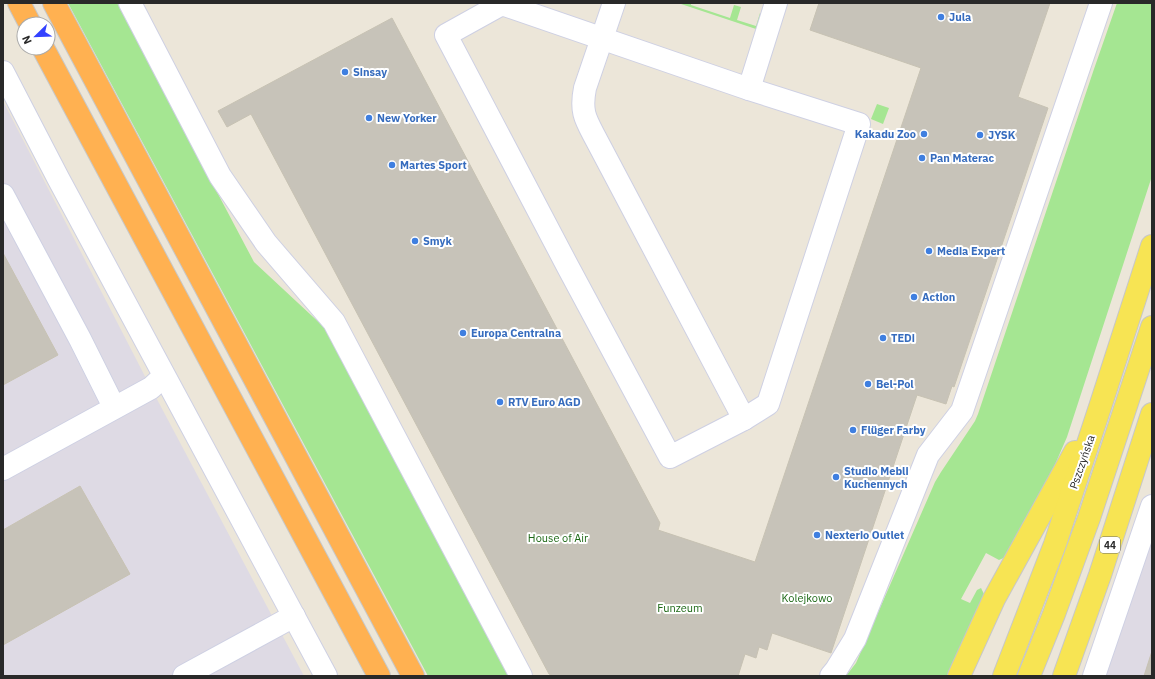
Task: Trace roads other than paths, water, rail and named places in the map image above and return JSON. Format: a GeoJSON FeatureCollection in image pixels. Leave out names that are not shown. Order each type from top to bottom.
{"type":"FeatureCollection","features":[{"type":"Feature","properties":{"kind":"highway"},"geometry":{"type":"LineString","coordinates":[[19,3],[26,16]]}},
{"type":"Feature","properties":{"kind":"highway"},"geometry":{"type":"LineString","coordinates":[[54,3],[413,676]]}},
{"type":"Feature","properties":{"kind":"highway"},"geometry":{"type":"LineString","coordinates":[[47,56],[379,676]]}},
{"type":"Feature","properties":{"kind":"main road","name":"Pszczyńska"},"geometry":{"type":"LineString","coordinates":[[1004,676],[1055,544],[1152,246]]}},
{"type":"Feature","properties":{"kind":"main road"},"geometry":{"type":"LineString","coordinates":[[1028,676],[1054,614],[1089,518],[1152,327]]}},
{"type":"Feature","properties":{"kind":"main road"},"geometry":{"type":"LineString","coordinates":[[959,676],[994,599],[1101,404]]}},
{"type":"Feature","properties":{"kind":"main road","name":"44"},"geometry":{"type":"LineString","coordinates":[[1064,676],[1100,575],[1152,414]]}},
{"type":"Feature","properties":{"kind":"street"},"geometry":{"type":"LineString","coordinates":[[130,3],[220,176],[266,243],[334,322],[521,676]]}},
{"type":"Feature","properties":{"kind":"street"},"geometry":{"type":"LineString","coordinates":[[614,3],[585,88],[583,98],[583,111],[585,118],[744,419]]}},
{"type":"Feature","properties":{"kind":"street"},"geometry":{"type":"LineString","coordinates":[[749,89],[776,3]]}},
{"type":"Feature","properties":{"kind":"street"},"geometry":{"type":"LineString","coordinates":[[831,676],[856,639],[928,455],[962,410],[1101,3]]}},
{"type":"Feature","properties":{"kind":"street"},"geometry":{"type":"LineString","coordinates":[[502,4],[749,89],[860,124],[768,404],[744,419],[670,457],[446,35],[502,4]]}},
{"type":"Feature","properties":{"kind":"street"},"geometry":{"type":"LineString","coordinates":[[3,72],[58,178],[326,676]]}},
{"type":"Feature","properties":{"kind":"street"},"geometry":{"type":"LineString","coordinates":[[3,195],[77,332],[114,408]]}},
{"type":"Feature","properties":{"kind":"street"},"geometry":{"type":"LineString","coordinates":[[3,469],[151,388],[164,376]]}},
{"type":"Feature","properties":{"kind":"street"},"geometry":{"type":"LineString","coordinates":[[1094,676],[1152,506]]}},
{"type":"Feature","properties":{"kind":"street"},"geometry":{"type":"LineString","coordinates":[[184,676],[294,616]]}},
{"type":"Feature","properties":{"kind":"place","name":"Jula"},"geometry":{"type":"Point","coordinates":[941,17]}},
{"type":"Feature","properties":{"kind":"place","name":"Sinsay"},"geometry":{"type":"Point","coordinates":[345,72]}},
{"type":"Feature","properties":{"kind":"place","name":"New Yorker"},"geometry":{"type":"Point","coordinates":[369,118]}},
{"type":"Feature","properties":{"kind":"place","name":"Kakadu Zoo"},"geometry":{"type":"Point","coordinates":[924,134]}},
{"type":"Feature","properties":{"kind":"place","name":"JYSK"},"geometry":{"type":"Point","coordinates":[980,135]}},
{"type":"Feature","properties":{"kind":"place","name":"Pan Materac"},"geometry":{"type":"Point","coordinates":[922,158]}},
{"type":"Feature","properties":{"kind":"place","name":"Martes Sport"},"geometry":{"type":"Point","coordinates":[392,165]}},
{"type":"Feature","properties":{"kind":"place","name":"Smyk"},"geometry":{"type":"Point","coordinates":[415,241]}},
{"type":"Feature","properties":{"kind":"place","name":"Media Expert"},"geometry":{"type":"Point","coordinates":[929,251]}},
{"type":"Feature","properties":{"kind":"place","name":"Action"},"geometry":{"type":"Point","coordinates":[914,297]}},
{"type":"Feature","properties":{"kind":"place","name":"Europa Centralna"},"geometry":{"type":"Point","coordinates":[463,333]}},
{"type":"Feature","properties":{"kind":"place","name":"TEDi"},"geometry":{"type":"Point","coordinates":[883,338]}},
{"type":"Feature","properties":{"kind":"place","name":"Bel-Pol"},"geometry":{"type":"Point","coordinates":[868,384]}},
{"type":"Feature","properties":{"kind":"place","name":"RTV Euro AGD"},"geometry":{"type":"Point","coordinates":[500,402]}},
{"type":"Feature","properties":{"kind":"place","name":"Flüger Farby"},"geometry":{"type":"Point","coordinates":[853,430]}},
{"type":"Feature","properties":{"kind":"place","name":"Studio Mebli Kuchennych"},"geometry":{"type":"Point","coordinates":[836,477]}},
{"type":"Feature","properties":{"kind":"place","name":"Nexterio Outlet"},"geometry":{"type":"Point","coordinates":[817,535]}},
{"type":"Feature","properties":{"kind":"park label","name":"House of Air"},"geometry":{"type":"Point","coordinates":[558,538]}},
{"type":"Feature","properties":{"kind":"park label","name":"Kolejkowo"},"geometry":{"type":"Point","coordinates":[807,598]}},
{"type":"Feature","properties":{"kind":"park label","name":"Funzeum"},"geometry":{"type":"Point","coordinates":[680,608]}}]}
